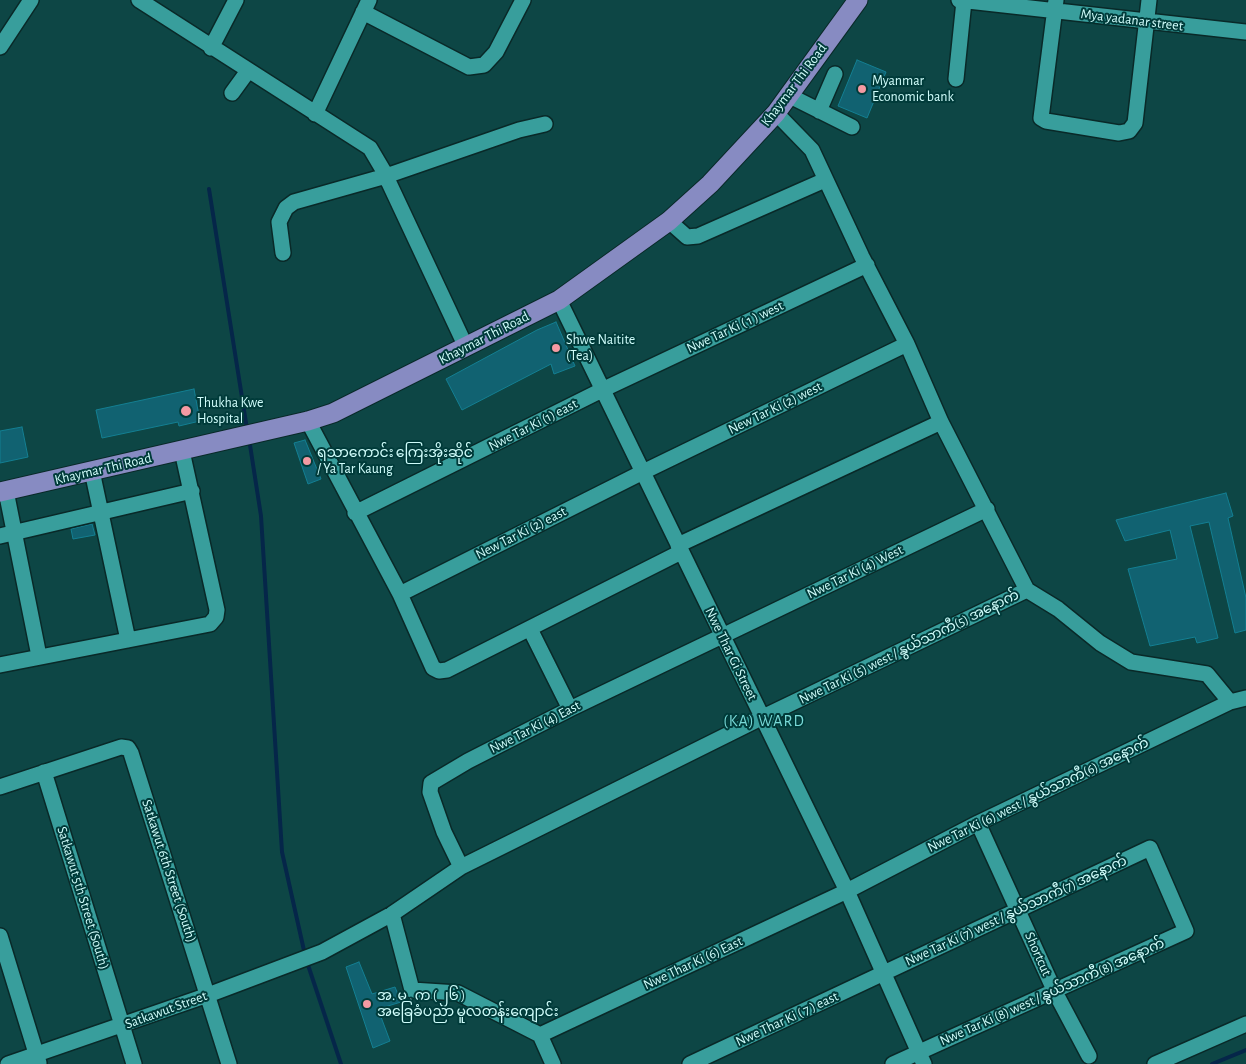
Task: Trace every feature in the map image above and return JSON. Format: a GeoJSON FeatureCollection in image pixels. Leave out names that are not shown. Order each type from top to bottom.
{"type":"FeatureCollection","features":[{"type":"Feature","properties":{"kind":"main road","name":"Khaymar Thi Road"},"geometry":{"type":"LineString","coordinates":[[3,491],[308,422],[333,413],[559,300],[669,221],[710,184],[776,112],[858,0]]}},
{"type":"Feature","properties":{"kind":"street"},"geometry":{"type":"LineString","coordinates":[[0,47],[31,0]]}},
{"type":"Feature","properties":{"kind":"street"},"geometry":{"type":"LineString","coordinates":[[140,0],[370,148],[384,173],[466,347]]}},
{"type":"Feature","properties":{"kind":"street"},"geometry":{"type":"LineString","coordinates":[[212,48],[236,0]]}},
{"type":"Feature","properties":{"kind":"street"},"geometry":{"type":"LineString","coordinates":[[316,114],[366,6],[469,67],[484,64],[496,52],[523,0]]}},
{"type":"Feature","properties":{"kind":"street"},"geometry":{"type":"LineString","coordinates":[[956,79],[961,0]]}},
{"type":"Feature","properties":{"kind":"street","name":"Mya yadanar street"},"geometry":{"type":"LineString","coordinates":[[961,0],[1056,5],[1146,22],[1246,32]]}},
{"type":"Feature","properties":{"kind":"street"},"geometry":{"type":"LineString","coordinates":[[1056,5],[1041,118],[1046,121],[1119,133],[1129,131],[1135,123],[1149,0]]}},
{"type":"Feature","properties":{"kind":"street"},"geometry":{"type":"LineString","coordinates":[[232,93],[248,71]]}},
{"type":"Feature","properties":{"kind":"street"},"geometry":{"type":"LineString","coordinates":[[818,111],[835,74]]}},
{"type":"Feature","properties":{"kind":"street"},"geometry":{"type":"LineString","coordinates":[[788,95],[852,127]]}},
{"type":"Feature","properties":{"kind":"street"},"geometry":{"type":"LineString","coordinates":[[776,112],[814,156],[907,344],[941,422],[1027,590],[1058,609],[1100,643],[1131,662],[1207,674],[1230,702]]}},
{"type":"Feature","properties":{"kind":"street"},"geometry":{"type":"LineString","coordinates":[[283,253],[279,222],[286,208],[294,202],[545,124]]}},
{"type":"Feature","properties":{"kind":"street"},"geometry":{"type":"LineString","coordinates":[[669,221],[688,237],[698,236],[825,180]]}},
{"type":"Feature","properties":{"kind":"street","name":"Nwe Tar Ki ( 1 ) west"},"geometry":{"type":"LineString","coordinates":[[602,390],[867,265]]}},
{"type":"Feature","properties":{"kind":"street","name":"Nwe Thar Gi Street"},"geometry":{"type":"LineString","coordinates":[[559,300],[847,891],[921,1058]]}},
{"type":"Feature","properties":{"kind":"street","name":"New Tar Ki (2) west"},"geometry":{"type":"LineString","coordinates":[[643,472],[907,344]]}},
{"type":"Feature","properties":{"kind":"street","name":"Nwe Tar Ki (1) east"},"geometry":{"type":"LineString","coordinates":[[356,513],[602,390]]}},
{"type":"Feature","properties":{"kind":"street"},"geometry":{"type":"LineString","coordinates":[[308,422],[400,594],[433,668],[439,671],[447,670],[530,629],[680,548],[941,422]]}},
{"type":"Feature","properties":{"kind":"street"},"geometry":{"type":"LineString","coordinates":[[0,665],[210,624],[216,617],[217,610],[182,451]]}},
{"type":"Feature","properties":{"kind":"street"},"geometry":{"type":"LineString","coordinates":[[92,471],[128,640]]}},
{"type":"Feature","properties":{"kind":"street","name":"New Tar Ki (2) east"},"geometry":{"type":"LineString","coordinates":[[400,594],[643,472]]}},
{"type":"Feature","properties":{"kind":"street"},"geometry":{"type":"LineString","coordinates":[[3,491],[7,534],[39,656]]}},
{"type":"Feature","properties":{"kind":"street"},"geometry":{"type":"LineString","coordinates":[[7,534],[192,491]]}},
{"type":"Feature","properties":{"kind":"street","name":"Nwe Tar Ki (4) West"},"geometry":{"type":"LineString","coordinates":[[722,636],[987,509]]}},
{"type":"Feature","properties":{"kind":"street","name":"Nwe Tar Ki (5) west / နွယ်သာကီ(5) အနောက်"},"geometry":{"type":"LineString","coordinates":[[461,867],[763,717],[1027,590]]}},
{"type":"Feature","properties":{"kind":"street"},"geometry":{"type":"LineString","coordinates":[[530,629],[570,709]]}},
{"type":"Feature","properties":{"kind":"street","name":"Nwe Tar Ki (4) East"},"geometry":{"type":"LineString","coordinates":[[461,867],[444,832],[430,792],[431,783],[468,761],[570,709],[722,636]]}},
{"type":"Feature","properties":{"kind":"street","name":"Nwe Tar Ki (6) west / နွယ်သာကီ(6) အနောက်"},"geometry":{"type":"LineString","coordinates":[[847,891],[978,823],[1230,702],[1246,698]]}},
{"type":"Feature","properties":{"kind":"street","name":"Satkawut 6th Street (South)"},"geometry":{"type":"LineString","coordinates":[[44,772],[121,747],[128,748],[229,1064]]}},
{"type":"Feature","properties":{"kind":"street"},"geometry":{"type":"LineString","coordinates":[[0,787],[44,772]]}},
{"type":"Feature","properties":{"kind":"street","name":"Satkawut 5th Street (South)"},"geometry":{"type":"LineString","coordinates":[[44,772],[134,1064]]}},
{"type":"Feature","properties":{"kind":"street","name":"Shortcut"},"geometry":{"type":"LineString","coordinates":[[978,823],[1055,992],[1089,1056]]}},
{"type":"Feature","properties":{"kind":"street","name":"Nwe Tar Ki (7) west / နွယ်သာကီ(7) အနောက်"},"geometry":{"type":"LineString","coordinates":[[883,973],[1150,848],[1186,931]]}},
{"type":"Feature","properties":{"kind":"street","name":"Satkawut Street"},"geometry":{"type":"LineString","coordinates":[[8,1064],[38,1059],[122,1025],[322,952],[392,914],[461,867]]}},
{"type":"Feature","properties":{"kind":"street","name":"Nwe Thar Ki (6) East"},"geometry":{"type":"LineString","coordinates":[[540,1036],[847,891]]}},
{"type":"Feature","properties":{"kind":"street"},"geometry":{"type":"LineString","coordinates":[[392,914],[412,990],[458,993],[540,1036],[553,1064]]}},
{"type":"Feature","properties":{"kind":"street","name":"Nwe Tar Ki (8) west / နွယ်သာကီ(8) အနောက်"},"geometry":{"type":"LineString","coordinates":[[893,1064],[921,1058],[1055,992],[1186,931]]}},
{"type":"Feature","properties":{"kind":"street"},"geometry":{"type":"LineString","coordinates":[[0,936],[38,1059]]}},
{"type":"Feature","properties":{"kind":"street","name":"Nwe Thar Ki ( 7 ) east"},"geometry":{"type":"LineString","coordinates":[[690,1064],[883,973]]}},
{"type":"Feature","properties":{"kind":"street"},"geometry":{"type":"LineString","coordinates":[[1155,1064],[1246,1024]]}},
{"type":"Feature","properties":{"kind":"building","name":"Myanmar Economic bank"},"geometry":{"type":"Polygon","coordinates":[[[857,60],[886,72],[867,118],[838,106],[857,60]]]}},
{"type":"Feature","properties":{"kind":"building"},"geometry":{"type":"Polygon","coordinates":[[[556,322],[575,366],[554,374],[551,364],[462,410],[446,379],[537,330],[556,322]]]}},
{"type":"Feature","properties":{"kind":"building"},"geometry":{"type":"Polygon","coordinates":[[[194,389],[200,421],[179,426],[178,422],[102,438],[96,410],[194,389]]]}},
{"type":"Feature","properties":{"kind":"building"},"geometry":{"type":"Polygon","coordinates":[[[22,427],[28,457],[0,463],[0,431],[22,427]]]}},
{"type":"Feature","properties":{"kind":"building","name":"ရသာကောင်း ကြေးအိုးဆိုင် / Ya Tar Kaung"},"geometry":{"type":"Polygon","coordinates":[[[305,440],[321,479],[308,484],[294,443],[305,440]]]}},
{"type":"Feature","properties":{"kind":"building"},"geometry":{"type":"Polygon","coordinates":[[[1226,493],[1233,516],[1228,518],[1246,598],[1246,630],[1235,633],[1209,522],[1190,526],[1218,638],[1197,643],[1195,637],[1150,646],[1128,569],[1177,559],[1170,530],[1125,541],[1116,520],[1226,493]]]}},
{"type":"Feature","properties":{"kind":"building"},"geometry":{"type":"Polygon","coordinates":[[[92,524],[95,535],[73,539],[71,529],[92,524]]]}},
{"type":"Feature","properties":{"kind":"building","name":"အ. မ . က ( ၂၆ ) အခြေခံပညာ မူလတန်းကျောင်း"},"geometry":{"type":"Polygon","coordinates":[[[359,962],[372,994],[395,987],[401,1002],[378,1009],[390,1041],[373,1048],[346,967],[359,962]]]}},
{"type":"Feature","properties":{"kind":"waterway"},"geometry":{"type":"LineString","coordinates":[[209,189],[247,429]]}},
{"type":"Feature","properties":{"kind":"waterway"},"geometry":{"type":"LineString","coordinates":[[250,445],[261,516],[282,852],[305,955]]}},
{"type":"Feature","properties":{"kind":"waterway"},"geometry":{"type":"LineString","coordinates":[[307,962],[341,1064]]}},
{"type":"Feature","properties":{"kind":"waterway"},"geometry":{"type":"LineString","coordinates":[[1212,1064],[1246,1050]]}},
{"type":"Feature","properties":{"kind":"place","name":"Myanmar Economic bank"},"geometry":{"type":"Point","coordinates":[862,89]}},
{"type":"Feature","properties":{"kind":"place","name":"Shwe Naitite (Tea)"},"geometry":{"type":"Point","coordinates":[556,348]}},
{"type":"Feature","properties":{"kind":"place","name":"Thukha Kwe Hospital"},"geometry":{"type":"Point","coordinates":[186,411]}},
{"type":"Feature","properties":{"kind":"place","name":"ရသာကောင်း ကြေးအိုးဆိုင် / Ya Tar Kaung"},"geometry":{"type":"Point","coordinates":[307,461]}},
{"type":"Feature","properties":{"kind":"place","name":"အ. မ . က ( ၂၆ ) အခြေခံပညာ မူလတန်းကျောင်း"},"geometry":{"type":"Point","coordinates":[367,1004]}},
{"type":"Feature","properties":{"kind":"district","name":"(KA) WARD"},"geometry":{"type":"Point","coordinates":[764,721]}}]}
